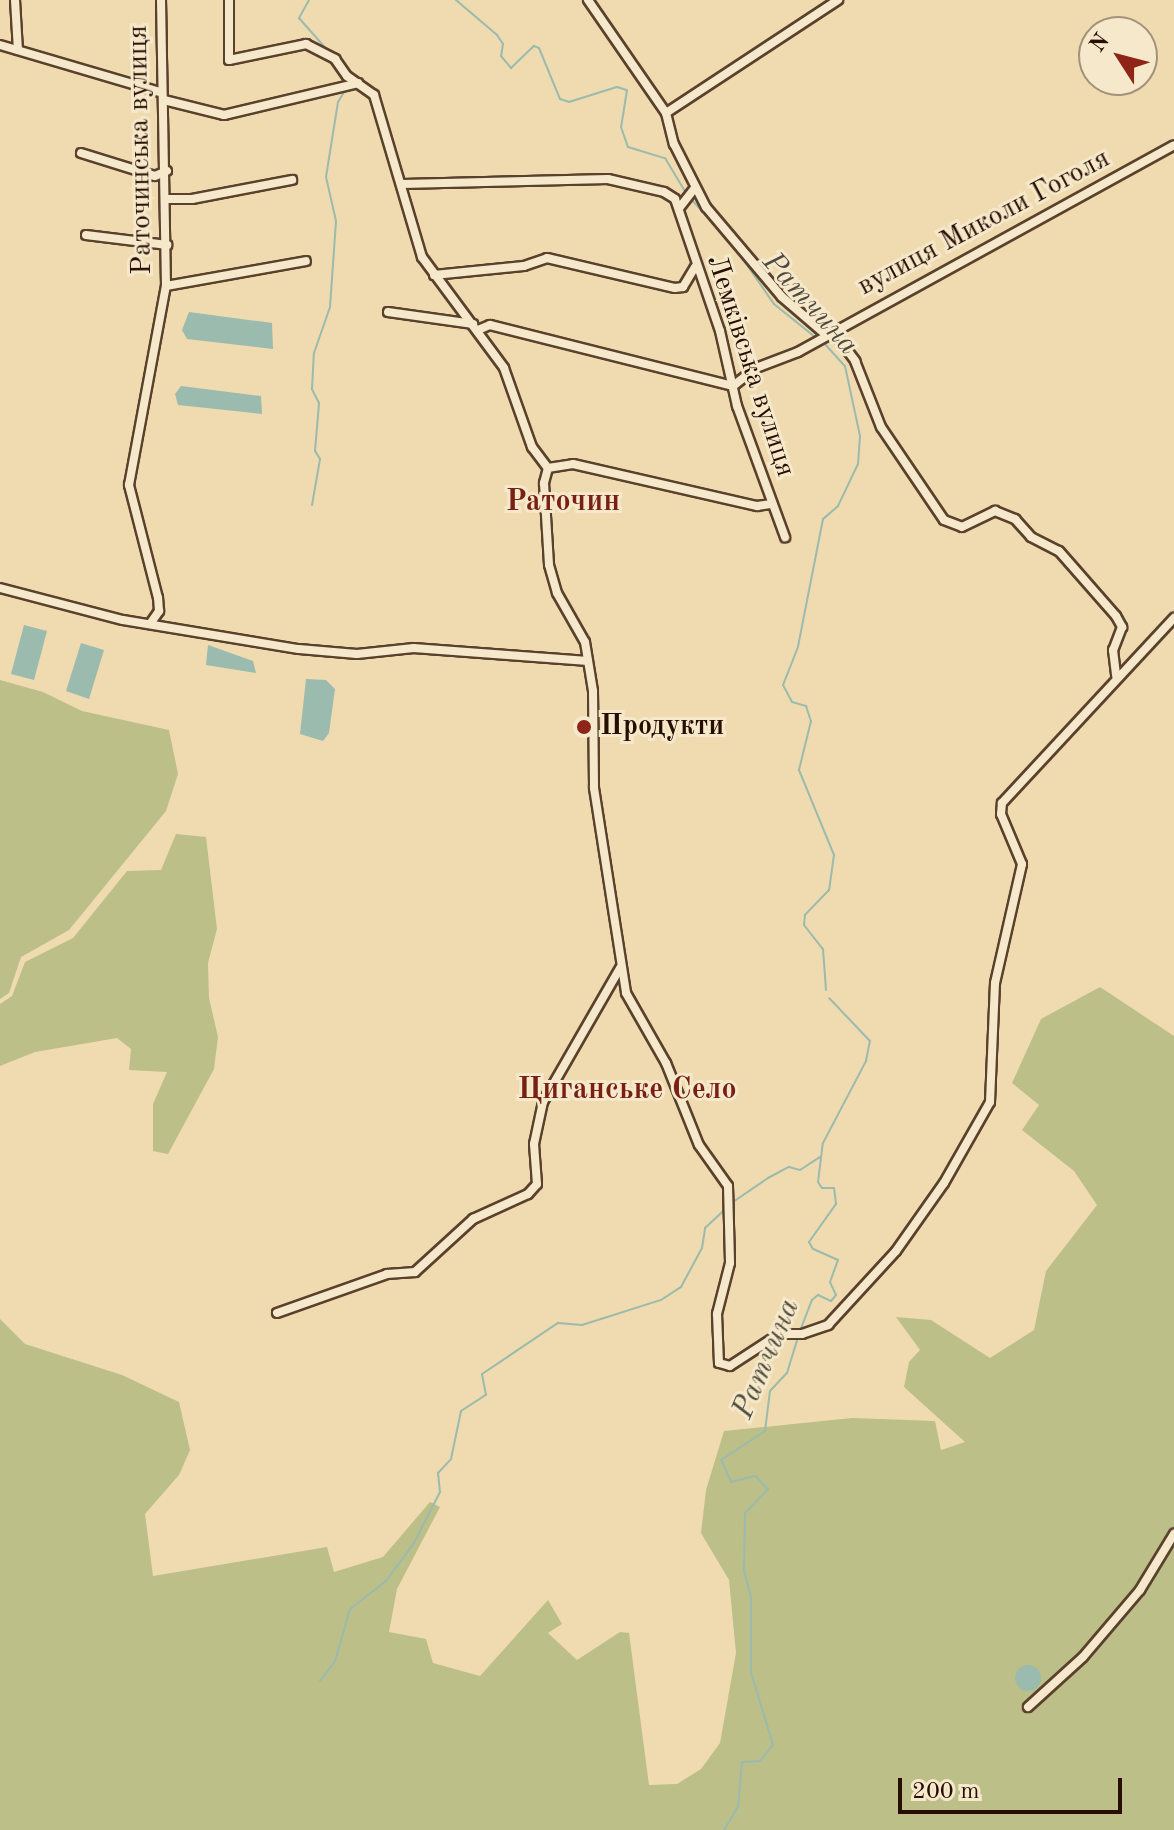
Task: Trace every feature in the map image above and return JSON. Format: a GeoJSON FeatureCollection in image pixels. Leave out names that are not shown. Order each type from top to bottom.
{"type":"FeatureCollection","features":[{"type":"Feature","properties":{"kind":"street"},"geometry":{"type":"LineString","coordinates":[[15,0],[18,50]]}},
{"type":"Feature","properties":{"kind":"street","name":"Раточинська вулиця"},"geometry":{"type":"LineString","coordinates":[[150,624],[159,611],[158,598],[129,485],[166,286],[168,199],[161,0]]}},
{"type":"Feature","properties":{"kind":"street"},"geometry":{"type":"LineString","coordinates":[[229,0],[229,60],[306,44],[335,59],[354,84],[379,105],[403,184],[414,238],[434,275],[504,368],[532,447],[548,468]]}},
{"type":"Feature","properties":{"kind":"street"},"geometry":{"type":"LineString","coordinates":[[588,0],[666,113],[687,197],[782,297],[855,361],[881,427],[944,520],[962,527],[983,514],[1003,513],[1031,537],[1059,551],[1116,616],[1122,627],[1113,650],[1116,676]]}},
{"type":"Feature","properties":{"kind":"street"},"geometry":{"type":"LineString","coordinates":[[666,113],[838,0]]}},
{"type":"Feature","properties":{"kind":"street"},"geometry":{"type":"LineString","coordinates":[[0,45],[224,115],[354,84]]}},
{"type":"Feature","properties":{"kind":"street","name":"вулиця Миколи Гоголя"},"geometry":{"type":"LineString","coordinates":[[733,386],[763,364],[810,344],[825,333],[1174,145]]}},
{"type":"Feature","properties":{"kind":"street"},"geometry":{"type":"LineString","coordinates":[[81,153],[155,176],[167,171]]}},
{"type":"Feature","properties":{"kind":"street"},"geometry":{"type":"LineString","coordinates":[[403,184],[561,184],[608,179],[687,197]]}},
{"type":"Feature","properties":{"kind":"street"},"geometry":{"type":"LineString","coordinates":[[168,199],[192,199],[292,180]]}},
{"type":"Feature","properties":{"kind":"street","name":"Лемківська вулиця"},"geometry":{"type":"LineString","coordinates":[[687,197],[695,267],[720,331],[733,386],[785,537]]}},
{"type":"Feature","properties":{"kind":"street"},"geometry":{"type":"LineString","coordinates":[[86,235],[167,245]]}},
{"type":"Feature","properties":{"kind":"street"},"geometry":{"type":"LineString","coordinates":[[434,275],[524,266],[547,258],[675,288],[683,287],[695,267]]}},
{"type":"Feature","properties":{"kind":"street"},"geometry":{"type":"LineString","coordinates":[[166,286],[306,261]]}},
{"type":"Feature","properties":{"kind":"street"},"geometry":{"type":"LineString","coordinates":[[388,312],[476,327],[490,325],[733,386]]}},
{"type":"Feature","properties":{"kind":"street"},"geometry":{"type":"LineString","coordinates":[[548,468],[573,464],[757,506],[772,504]]}},
{"type":"Feature","properties":{"kind":"street"},"geometry":{"type":"LineString","coordinates":[[548,468],[544,483],[549,565],[557,593],[585,642],[594,788],[626,993],[666,1063],[691,1130],[728,1186],[730,1263],[717,1314],[719,1363],[730,1366],[779,1334],[802,1334],[828,1325],[842,1313],[896,1251],[982,1121],[993,1075],[995,983],[1022,864],[1001,814],[1002,803],[1116,676],[1174,618]]}},
{"type":"Feature","properties":{"kind":"street"},"geometry":{"type":"LineString","coordinates":[[0,588],[150,624],[299,649],[357,654],[414,648],[588,661]]}},
{"type":"Feature","properties":{"kind":"street"},"geometry":{"type":"LineString","coordinates":[[277,1313],[387,1274],[415,1272],[473,1219],[528,1194],[537,1184],[534,1144],[543,1102],[620,967]]}},
{"type":"Feature","properties":{"kind":"street"},"geometry":{"type":"LineString","coordinates":[[1028,1707],[1083,1657],[1140,1590],[1174,1534]]}},
{"type":"Feature","properties":{"kind":"green space"},"geometry":{"type":"Polygon","coordinates":[[[0,680],[43,692],[82,711],[169,730],[178,774],[166,811],[69,930],[21,957],[9,993],[0,999],[0,680]]]}},
{"type":"Feature","properties":{"kind":"green space"},"geometry":{"type":"Polygon","coordinates":[[[176,834],[206,837],[217,929],[208,963],[209,998],[218,1037],[214,1069],[168,1154],[153,1151],[153,1104],[167,1072],[129,1070],[131,1049],[117,1038],[35,1052],[0,1066],[0,1004],[12,996],[25,962],[73,938],[127,871],[161,870],[176,834]]]}},
{"type":"Feature","properties":{"kind":"green space"},"geometry":{"type":"Polygon","coordinates":[[[1100,987],[1174,1036],[1174,1830],[0,1830],[0,1319],[25,1344],[122,1375],[179,1402],[190,1450],[179,1475],[145,1514],[153,1576],[327,1547],[334,1572],[383,1557],[430,1502],[440,1507],[397,1589],[389,1632],[426,1639],[433,1663],[480,1676],[548,1600],[562,1624],[548,1633],[577,1660],[620,1632],[629,1633],[649,1785],[677,1784],[701,1769],[720,1743],[736,1653],[729,1580],[701,1533],[706,1490],[724,1431],[852,1418],[935,1421],[941,1450],[965,1442],[904,1387],[909,1362],[920,1350],[896,1317],[931,1320],[990,1358],[1034,1330],[1046,1271],[1097,1205],[1074,1171],[1022,1130],[1039,1105],[1012,1083],[1041,1019],[1100,987]]]}},
{"type":"Feature","properties":{"kind":"shaded area"},"geometry":{"type":"Polygon","coordinates":[[[189,312],[272,323],[273,349],[187,339],[182,330],[189,312]]]}},
{"type":"Feature","properties":{"kind":"shaded area"},"geometry":{"type":"Polygon","coordinates":[[[181,386],[261,396],[262,414],[178,405],[175,394],[181,386]]]}},
{"type":"Feature","properties":{"kind":"shaded area"},"geometry":{"type":"Polygon","coordinates":[[[24,625],[47,631],[34,680],[11,674],[24,625]]]}},
{"type":"Feature","properties":{"kind":"shaded area"},"geometry":{"type":"Polygon","coordinates":[[[81,643],[104,650],[89,699],[66,691],[81,643]]]}},
{"type":"Feature","properties":{"kind":"shaded area"},"geometry":{"type":"Polygon","coordinates":[[[208,645],[253,661],[256,673],[206,665],[208,645]]]}},
{"type":"Feature","properties":{"kind":"shaded area"},"geometry":{"type":"Polygon","coordinates":[[[306,679],[326,680],[335,689],[329,733],[323,741],[300,734],[306,679]]]}},
{"type":"Feature","properties":{"kind":"shaded area"},"geometry":{"type":"Polygon","coordinates":[[[1028,1665],[1037,1669],[1041,1678],[1037,1687],[1028,1691],[1019,1687],[1015,1678],[1019,1669],[1028,1665]]]}},
{"type":"Feature","properties":{"kind":"waterway"},"geometry":{"type":"LineString","coordinates":[[309,0],[299,18],[329,52]]}},
{"type":"Feature","properties":{"kind":"waterway","name":"Ратчина"},"geometry":{"type":"LineString","coordinates":[[456,0],[497,35],[503,44],[501,56],[511,68],[534,46],[539,48],[560,99],[569,102],[617,87],[627,90],[621,127],[628,147],[665,158],[686,193]]}},
{"type":"Feature","properties":{"kind":"waterway"},"geometry":{"type":"LineString","coordinates":[[312,505],[320,459],[315,451],[319,403],[312,389],[314,353],[330,307],[336,221],[326,177],[338,102],[347,87]]}},
{"type":"Feature","properties":{"kind":"waterway","name":"Ратчина"},"geometry":{"type":"LineString","coordinates":[[690,198],[726,237]]}},
{"type":"Feature","properties":{"kind":"waterway","name":"Ратчина"},"geometry":{"type":"LineString","coordinates":[[733,245],[774,304],[815,337]]}},
{"type":"Feature","properties":{"kind":"waterway","name":"Ратчина"},"geometry":{"type":"LineString","coordinates":[[824,343],[845,366],[860,436],[858,464],[838,506],[823,519],[798,647],[783,685],[792,702],[806,706],[811,721],[799,770],[834,855],[829,890],[805,915],[804,925],[823,949],[826,990]]}},
{"type":"Feature","properties":{"kind":"waterway","name":"Ратчина"},"geometry":{"type":"LineString","coordinates":[[800,1331],[812,1300],[818,1295],[831,1301],[836,1295],[830,1282],[838,1260],[813,1249],[809,1242],[836,1204],[834,1188],[822,1188],[818,1182],[823,1143],[866,1061],[870,1041],[829,998]]}},
{"type":"Feature","properties":{"kind":"waterway"},"geometry":{"type":"LineString","coordinates":[[733,1202],[789,1167],[800,1170],[820,1157]]}},
{"type":"Feature","properties":{"kind":"waterway"},"geometry":{"type":"LineString","coordinates":[[320,1681],[335,1661],[350,1609],[386,1581],[414,1543],[440,1492],[438,1473],[451,1459],[461,1411],[486,1395],[482,1374],[558,1323],[582,1325],[661,1300],[681,1287],[702,1248],[705,1228],[724,1210]]}},
{"type":"Feature","properties":{"kind":"waterway","name":"Ратчина"},"geometry":{"type":"LineString","coordinates":[[724,1830],[738,1807],[742,1762],[760,1761],[773,1745],[751,1672],[751,1597],[744,1570],[745,1513],[768,1489],[755,1476],[731,1482],[721,1460],[765,1431],[770,1391],[787,1373],[798,1337]]}},
{"type":"Feature","properties":{"kind":"place","name":"Продукти"},"geometry":{"type":"Point","coordinates":[584,727]}},
{"type":"Feature","properties":{"kind":"district","name":"Раточин"},"geometry":{"type":"Point","coordinates":[563,502]}},
{"type":"Feature","properties":{"kind":"district","name":"Циганське Село"},"geometry":{"type":"Point","coordinates":[627,1090]}}]}
